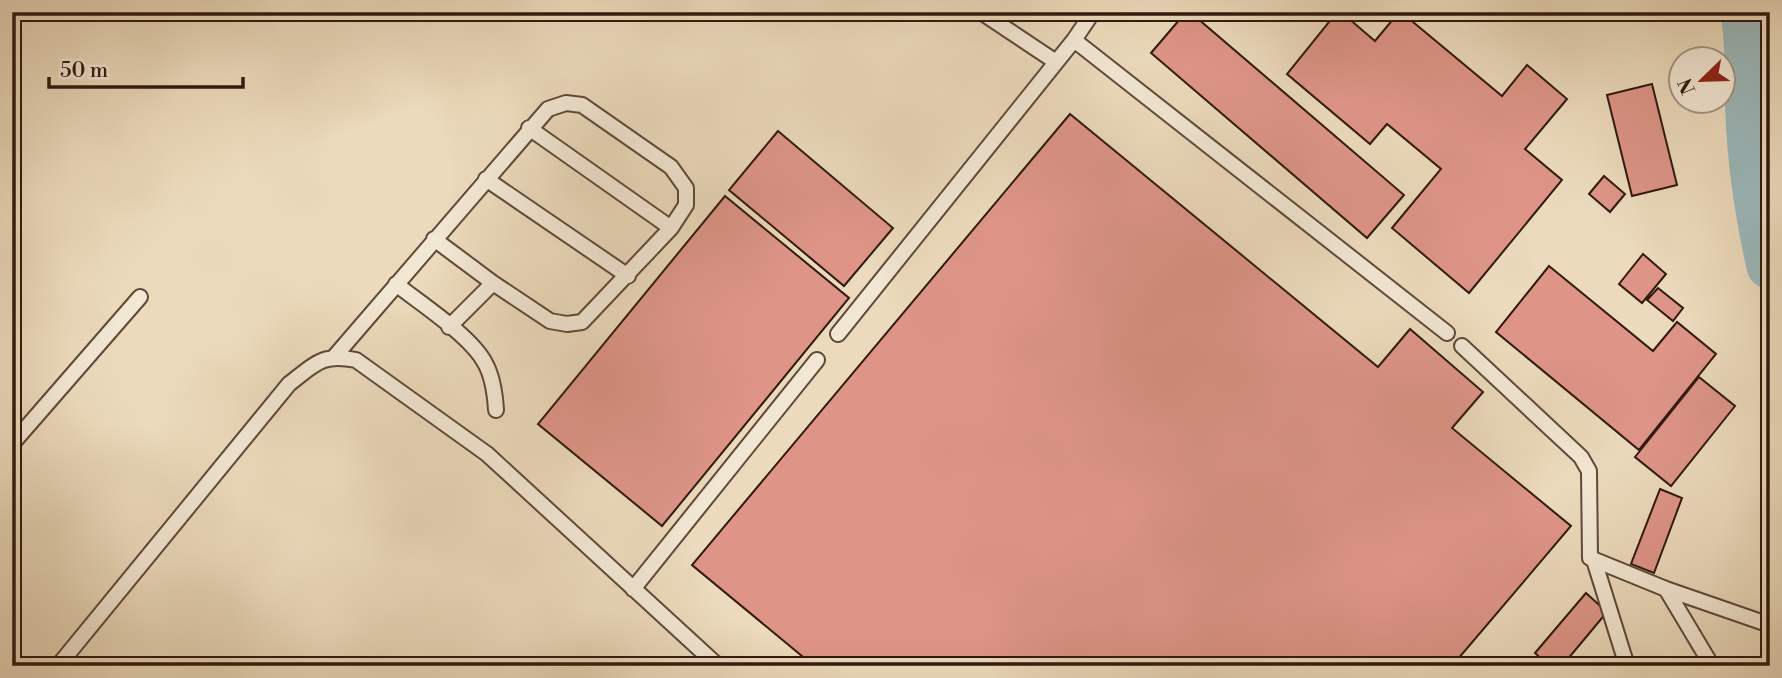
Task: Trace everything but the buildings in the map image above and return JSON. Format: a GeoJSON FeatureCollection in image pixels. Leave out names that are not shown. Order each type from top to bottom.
{"type":"FeatureCollection","features":[{"type":"Feature","properties":{"kind":"lane"},"geometry":{"type":"LineString","coordinates":[[981,12],[1056,62]]}},
{"type":"Feature","properties":{"kind":"lane"},"geometry":{"type":"LineString","coordinates":[[838,334],[1074,40],[1093,12]]}},
{"type":"Feature","properties":{"kind":"lane"},"geometry":{"type":"LineString","coordinates":[[1074,40],[1447,333]]}},
{"type":"Feature","properties":{"kind":"lane"},"geometry":{"type":"LineString","coordinates":[[58,666],[289,384],[315,364],[335,356],[434,239],[529,128],[548,109],[566,103],[582,105],[671,167],[686,188],[686,205],[671,228],[582,322],[567,324],[550,321],[434,239]]}},
{"type":"Feature","properties":{"kind":"lane"},"geometry":{"type":"LineString","coordinates":[[529,128],[671,228]]}},
{"type":"Feature","properties":{"kind":"lane"},"geometry":{"type":"LineString","coordinates":[[486,179],[628,276]]}},
{"type":"Feature","properties":{"kind":"lane"},"geometry":{"type":"LineString","coordinates":[[449,327],[493,283]]}},
{"type":"Feature","properties":{"kind":"lane"},"geometry":{"type":"LineString","coordinates":[[396,284],[467,341],[485,362],[494,387],[496,410]]}},
{"type":"Feature","properties":{"kind":"lane"},"geometry":{"type":"LineString","coordinates":[[12,444],[140,297]]}},
{"type":"Feature","properties":{"kind":"lane"},"geometry":{"type":"LineString","coordinates":[[1462,346],[1581,457],[1590,471],[1590,558],[1666,589],[1770,625]]}},
{"type":"Feature","properties":{"kind":"lane"},"geometry":{"type":"LineString","coordinates":[[335,356],[356,360],[487,454],[718,666]]}},
{"type":"Feature","properties":{"kind":"lane"},"geometry":{"type":"LineString","coordinates":[[634,589],[817,360]]}},
{"type":"Feature","properties":{"kind":"lane"},"geometry":{"type":"LineString","coordinates":[[1594,561],[1627,666]]}},
{"type":"Feature","properties":{"kind":"lane"},"geometry":{"type":"LineString","coordinates":[[1666,589],[1712,666]]}},
{"type":"Feature","properties":{"kind":"waterway"},"geometry":{"type":"LineString","coordinates":[[1744,12],[1752,153],[1770,266]]}}]}
